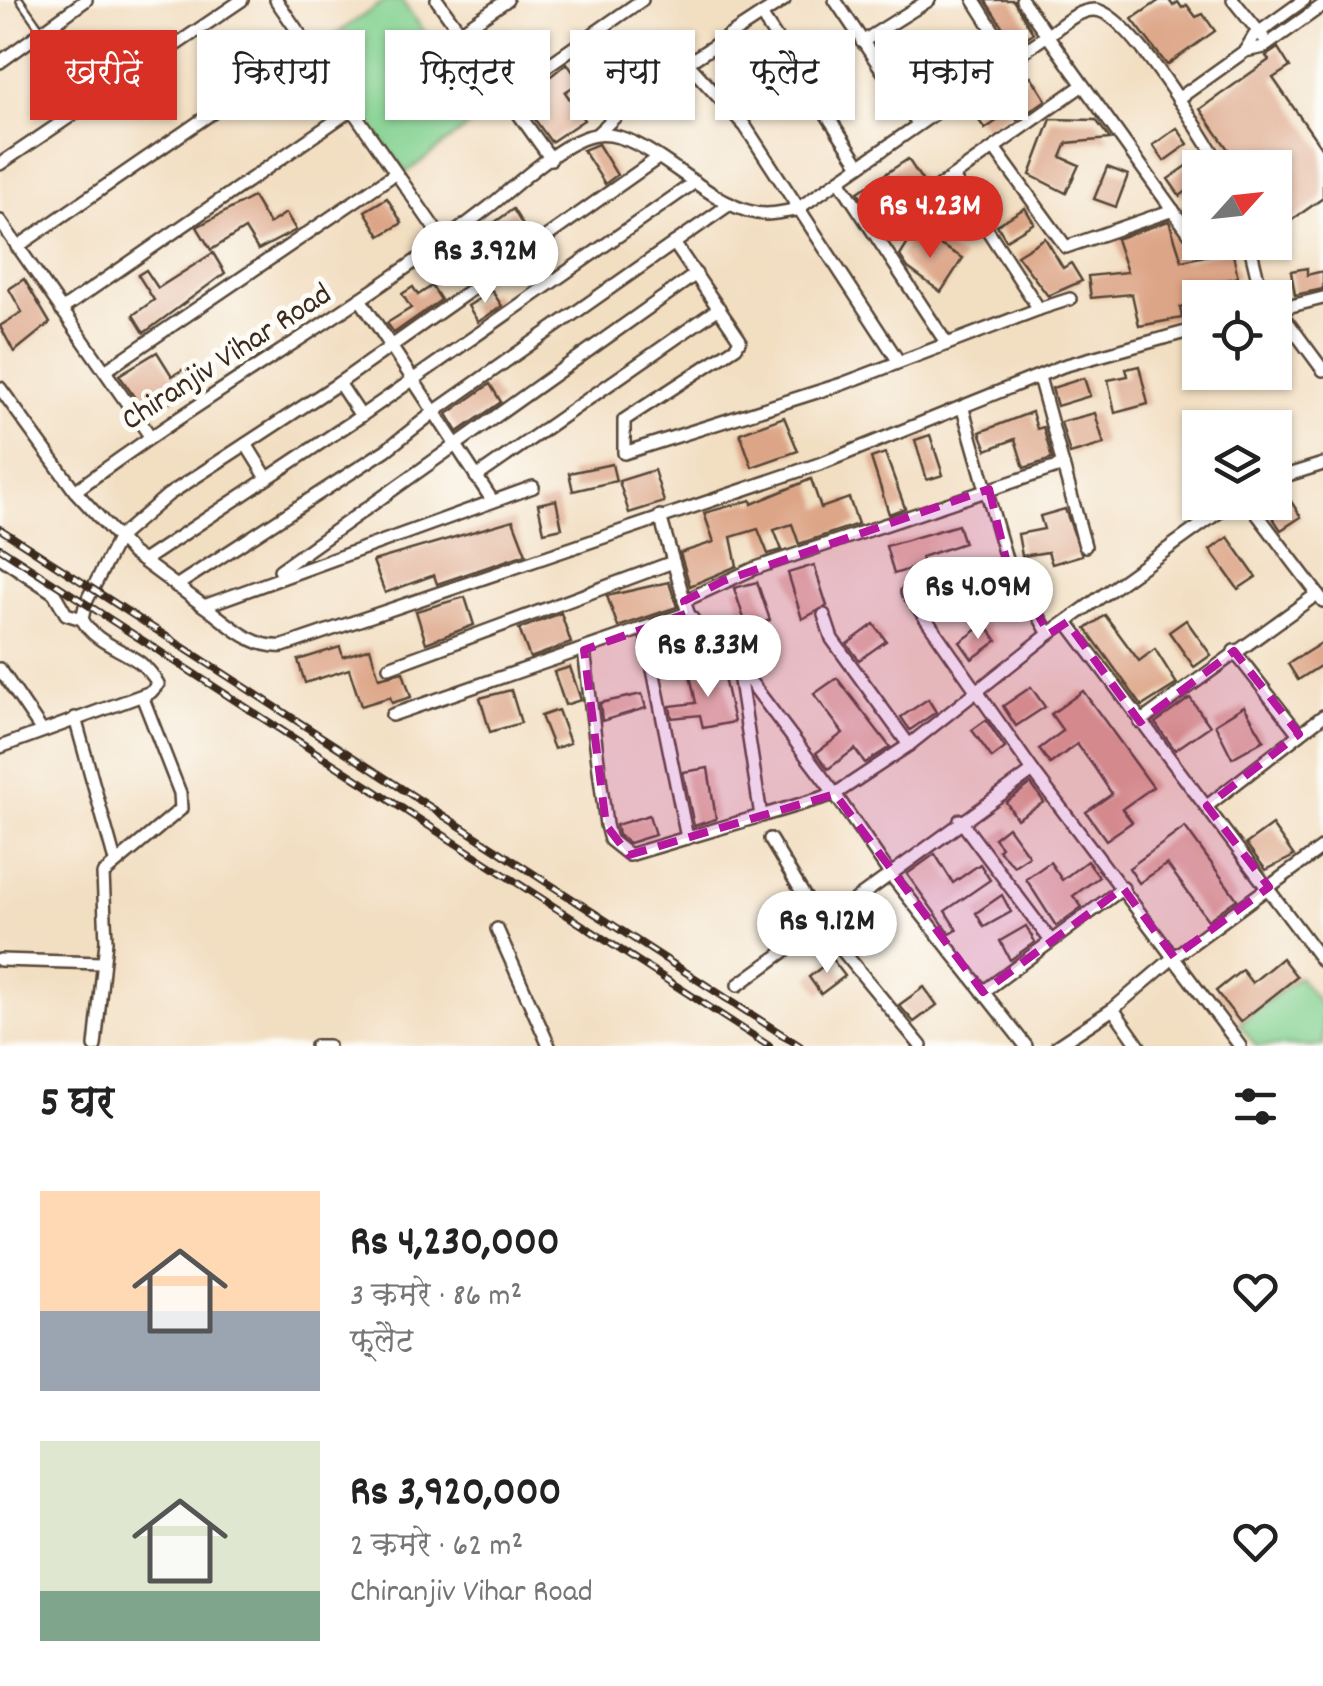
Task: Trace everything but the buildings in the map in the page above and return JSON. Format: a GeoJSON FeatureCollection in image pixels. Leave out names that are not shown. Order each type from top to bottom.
{"type":"FeatureCollection","features":[{"type":"Feature","properties":{"kind":"street"},"geometry":{"type":"LineString","coordinates":[[45,30],[86,0]]}},
{"type":"Feature","properties":{"kind":"street"},"geometry":{"type":"LineString","coordinates":[[0,164],[242,0]]}},
{"type":"Feature","properties":{"kind":"street"},"geometry":{"type":"LineString","coordinates":[[276,0],[296,30]]}},
{"type":"Feature","properties":{"kind":"street"},"geometry":{"type":"LineString","coordinates":[[437,0],[459,30]]}},
{"type":"Feature","properties":{"kind":"street"},"geometry":{"type":"LineString","coordinates":[[463,30],[507,0]]}},
{"type":"Feature","properties":{"kind":"street"},"geometry":{"type":"LineString","coordinates":[[550,64],[642,0]]}},
{"type":"Feature","properties":{"kind":"street","name":"Chiranjiv Vihar Road"},"geometry":{"type":"LineString","coordinates":[[695,60],[784,0]]}},
{"type":"Feature","properties":{"kind":"street"},"geometry":{"type":"LineString","coordinates":[[834,0],[875,61]]}},
{"type":"Feature","properties":{"kind":"street"},"geometry":{"type":"LineString","coordinates":[[862,42],[929,0]]}},
{"type":"Feature","properties":{"kind":"street"},"geometry":{"type":"LineString","coordinates":[[974,0],[993,30]]}},
{"type":"Feature","properties":{"kind":"street"},"geometry":{"type":"LineString","coordinates":[[1022,0],[1080,86],[1182,223]]}},
{"type":"Feature","properties":{"kind":"street"},"geometry":{"type":"LineString","coordinates":[[1098,0],[1178,99],[1211,150]]}},
{"type":"Feature","properties":{"kind":"street"},"geometry":{"type":"LineString","coordinates":[[1234,0],[1268,45]]}},
{"type":"Feature","properties":{"kind":"street"},"geometry":{"type":"LineString","coordinates":[[1245,52],[1259,32],[1304,0]]}},
{"type":"Feature","properties":{"kind":"street"},"geometry":{"type":"LineString","coordinates":[[1178,99],[1245,52],[1268,45],[1320,7]]}},
{"type":"Feature","properties":{"kind":"street"},"geometry":{"type":"LineString","coordinates":[[1028,49],[1079,14],[1106,12]]}},
{"type":"Feature","properties":{"kind":"street"},"geometry":{"type":"LineString","coordinates":[[761,15],[860,165]]}},
{"type":"Feature","properties":{"kind":"street"},"geometry":{"type":"LineString","coordinates":[[0,62],[30,41]]}},
{"type":"Feature","properties":{"kind":"street"},"geometry":{"type":"LineString","coordinates":[[695,71],[745,126],[796,210],[899,362]]}},
{"type":"Feature","properties":{"kind":"street"},"geometry":{"type":"LineString","coordinates":[[876,232],[1080,86]]}},
{"type":"Feature","properties":{"kind":"street"},"geometry":{"type":"LineString","coordinates":[[17,246],[201,120]]}},
{"type":"Feature","properties":{"kind":"street"},"geometry":{"type":"LineString","coordinates":[[61,310],[336,120]]}},
{"type":"Feature","properties":{"kind":"street"},"geometry":{"type":"LineString","coordinates":[[358,120],[444,242]]}},
{"type":"Feature","properties":{"kind":"street"},"geometry":{"type":"LineString","coordinates":[[524,120],[552,158]]}},
{"type":"Feature","properties":{"kind":"street","name":"Chiranjiv Vihar Road"},"geometry":{"type":"LineString","coordinates":[[75,491],[150,436],[444,242],[552,158],[597,134],[611,120]]}},
{"type":"Feature","properties":{"kind":"street"},"geometry":{"type":"LineString","coordinates":[[597,134],[638,145],[730,204],[764,214],[796,210],[921,120]]}},
{"type":"Feature","properties":{"kind":"street"},"geometry":{"type":"LineString","coordinates":[[994,148],[1066,248],[1173,210]]}},
{"type":"Feature","properties":{"kind":"street"},"geometry":{"type":"LineString","coordinates":[[82,619],[86,602],[119,537],[168,495],[338,382],[658,158]]}},
{"type":"Feature","properties":{"kind":"street"},"geometry":{"type":"LineString","coordinates":[[105,371],[396,173]]}},
{"type":"Feature","properties":{"kind":"street"},"geometry":{"type":"LineString","coordinates":[[953,178],[1039,309]]}},
{"type":"Feature","properties":{"kind":"street"},"geometry":{"type":"LineString","coordinates":[[840,180],[947,344]]}},
{"type":"Feature","properties":{"kind":"street"},"geometry":{"type":"LineString","coordinates":[[143,561],[362,416],[695,182]]}},
{"type":"Feature","properties":{"kind":"street"},"geometry":{"type":"LineString","coordinates":[[176,586],[386,450],[730,204]]}},
{"type":"Feature","properties":{"kind":"street"},"geometry":{"type":"LineString","coordinates":[[0,222],[150,436]]}},
{"type":"Feature","properties":{"kind":"street"},"geometry":{"type":"LineString","coordinates":[[674,243],[738,334],[736,348],[624,420],[624,453],[899,362],[1070,299]]}},
{"type":"Feature","properties":{"kind":"street"},"geometry":{"type":"LineString","coordinates":[[267,580],[696,274]]}},
{"type":"Feature","properties":{"kind":"street"},"geometry":{"type":"LineString","coordinates":[[1292,305],[1323,298]]}},
{"type":"Feature","properties":{"kind":"street"},"geometry":{"type":"LineString","coordinates":[[360,300],[492,500]]}},
{"type":"Feature","properties":{"kind":"street"},"geometry":{"type":"LineString","coordinates":[[476,477],[719,308]]}},
{"type":"Feature","properties":{"kind":"street"},"geometry":{"type":"LineString","coordinates":[[1292,329],[1323,370]]}},
{"type":"Feature","properties":{"kind":"street"},"geometry":{"type":"LineString","coordinates":[[0,388],[75,491],[143,561],[253,642],[268,648],[963,409],[1104,352],[1182,332]]}},
{"type":"Feature","properties":{"kind":"street"},"geometry":{"type":"LineString","coordinates":[[1038,376],[1084,546]]}},
{"type":"Feature","properties":{"kind":"street"},"geometry":{"type":"LineString","coordinates":[[338,382],[362,416]]}},
{"type":"Feature","properties":{"kind":"street"},"geometry":{"type":"LineString","coordinates":[[963,409],[1006,559],[1049,634]]}},
{"type":"Feature","properties":{"kind":"street"},"geometry":{"type":"LineString","coordinates":[[246,444],[267,478]]}},
{"type":"Feature","properties":{"kind":"street"},"geometry":{"type":"LineString","coordinates":[[1292,474],[1323,464]]}},
{"type":"Feature","properties":{"kind":"street"},"geometry":{"type":"LineString","coordinates":[[392,714],[646,630],[753,569],[1062,465]]}},
{"type":"Feature","properties":{"kind":"street"},"geometry":{"type":"LineString","coordinates":[[204,606],[267,580],[533,487]]}},
{"type":"Feature","properties":{"kind":"street"},"geometry":{"type":"LineString","coordinates":[[660,516],[686,607],[704,635],[736,655],[761,816]]}},
{"type":"Feature","properties":{"kind":"street"},"geometry":{"type":"LineString","coordinates":[[584,650],[610,840],[629,855],[834,794],[909,745],[1049,634],[1208,520]]}},
{"type":"Feature","properties":{"kind":"street"},"geometry":{"type":"LineString","coordinates":[[1140,722],[1234,652],[1320,597],[1262,520]]}},
{"type":"Feature","properties":{"kind":"street"},"geometry":{"type":"LineString","coordinates":[[0,558],[54,593],[66,614],[82,619],[106,643],[146,664],[158,684],[142,696],[0,747]]}},
{"type":"Feature","properties":{"kind":"street"},"geometry":{"type":"LineString","coordinates":[[389,667],[673,562]]}},
{"type":"Feature","properties":{"kind":"street"},"geometry":{"type":"LineString","coordinates":[[908,592],[1033,770],[1240,1046]]}},
{"type":"Feature","properties":{"kind":"street"},"geometry":{"type":"LineString","coordinates":[[824,616],[832,639],[909,745]]}},
{"type":"Feature","properties":{"kind":"street"},"geometry":{"type":"LineString","coordinates":[[1067,622],[1323,962]]}},
{"type":"Feature","properties":{"kind":"street"},"geometry":{"type":"LineString","coordinates":[[646,630],[687,838]]}},
{"type":"Feature","properties":{"kind":"street"},"geometry":{"type":"LineString","coordinates":[[1234,652],[1299,734]]}},
{"type":"Feature","properties":{"kind":"street"},"geometry":{"type":"LineString","coordinates":[[0,668],[42,731]]}},
{"type":"Feature","properties":{"kind":"street"},"geometry":{"type":"LineString","coordinates":[[740,668],[890,874],[1026,1046]]}},
{"type":"Feature","properties":{"kind":"street"},"geometry":{"type":"LineString","coordinates":[[95,1046],[102,963],[103,874],[115,860],[181,809],[180,793],[142,696]]}},
{"type":"Feature","properties":{"kind":"street"},"geometry":{"type":"LineString","coordinates":[[1207,806],[1323,716]]}},
{"type":"Feature","properties":{"kind":"street"},"geometry":{"type":"LineString","coordinates":[[75,718],[115,860]]}},
{"type":"Feature","properties":{"kind":"street"},"geometry":{"type":"LineString","coordinates":[[738,986],[823,928],[960,820],[1033,770]]}},
{"type":"Feature","properties":{"kind":"street"},"geometry":{"type":"LineString","coordinates":[[960,820],[1051,941]]}},
{"type":"Feature","properties":{"kind":"street"},"geometry":{"type":"LineString","coordinates":[[770,839],[823,928],[921,1046]]}},
{"type":"Feature","properties":{"kind":"street"},"geometry":{"type":"LineString","coordinates":[[1056,1046],[1112,1009],[1174,957],[1323,848]]}},
{"type":"Feature","properties":{"kind":"street"},"geometry":{"type":"LineString","coordinates":[[983,992],[1123,888]]}},
{"type":"Feature","properties":{"kind":"street"},"geometry":{"type":"LineString","coordinates":[[497,928],[550,1046]]}},
{"type":"Feature","properties":{"kind":"street"},"geometry":{"type":"LineString","coordinates":[[0,960],[102,963]]}},
{"type":"Feature","properties":{"kind":"street"},"geometry":{"type":"LineString","coordinates":[[1112,1009],[1139,1046]]}},
{"type":"Feature","properties":{"kind":"street"},"geometry":{"type":"LineString","coordinates":[[316,1046],[328,1046]]}},
{"type":"Feature","properties":{"kind":"lane"},"geometry":{"type":"LineString","coordinates":[[20,0],[41,30]]}},
{"type":"Feature","properties":{"kind":"highlighted area"},"geometry":{"type":"Polygon","coordinates":[[[989,489],[1006,559],[1049,634],[1067,622],[1140,722],[1234,651],[1299,734],[1207,806],[1269,887],[1174,957],[1123,888],[983,992],[835,794],[629,855],[606,825],[584,650],[688,613],[684,601],[723,581],[989,489]]]}},
{"type":"Feature","properties":{"kind":"green space"},"geometry":{"type":"Polygon","coordinates":[[[386,0],[401,0],[423,30],[385,30],[385,120],[476,120],[406,173],[365,118],[365,30],[342,30],[386,0]]]}},
{"type":"Feature","properties":{"kind":"green space"},"geometry":{"type":"Polygon","coordinates":[[[1299,977],[1323,1008],[1323,1046],[1256,1046],[1239,1024],[1299,977]]]}},
{"type":"Feature","properties":{"kind":"railway"},"geometry":{"type":"LineString","coordinates":[[0,529],[800,1046]]}},
{"type":"Feature","properties":{"kind":"railway"},"geometry":{"type":"LineString","coordinates":[[0,548],[769,1046]]}}]}
